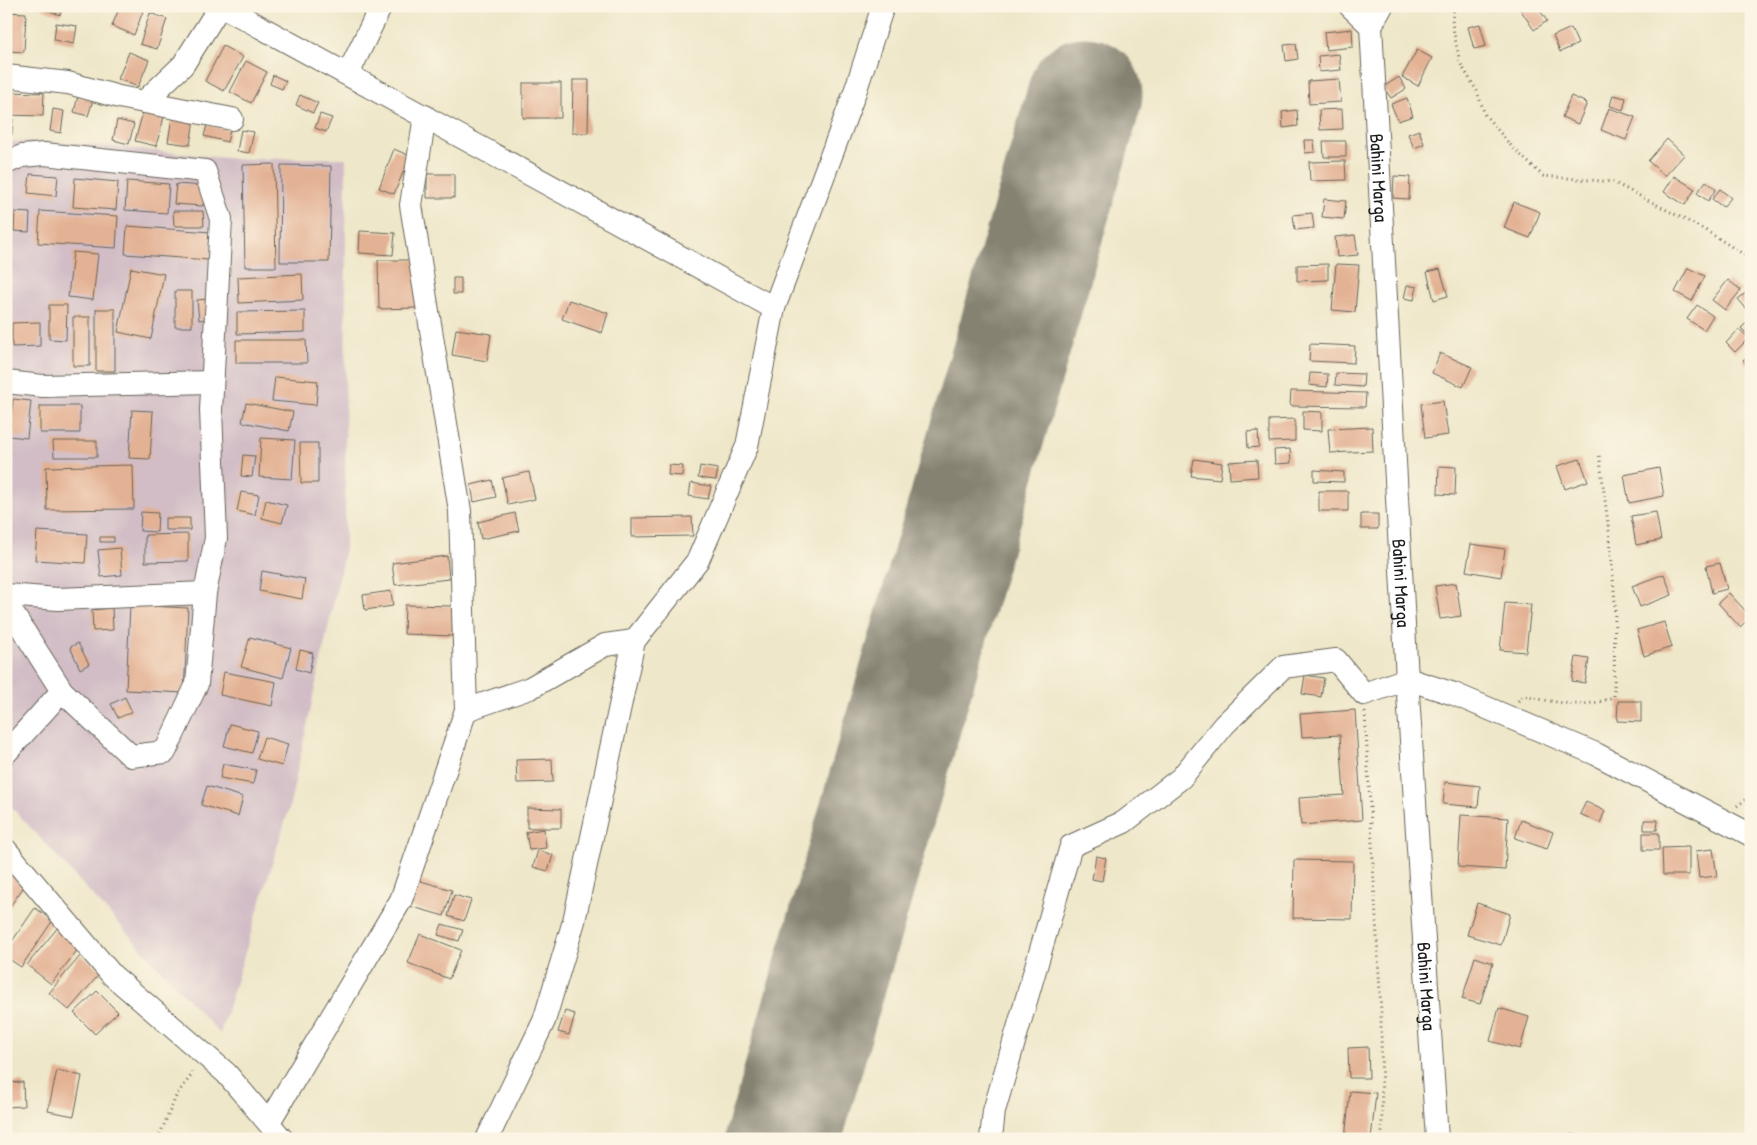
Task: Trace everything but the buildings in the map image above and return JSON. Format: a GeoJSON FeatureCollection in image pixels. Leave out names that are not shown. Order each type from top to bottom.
{"type":"FeatureCollection","features":[{"type":"Feature","properties":{"kind":"street"},"geometry":{"type":"LineString","coordinates":[[144,102],[183,66],[221,6],[774,308]]}},
{"type":"Feature","properties":{"kind":"street"},"geometry":{"type":"LineString","coordinates":[[348,74],[381,6]]}},
{"type":"Feature","properties":{"kind":"street"},"geometry":{"type":"LineString","coordinates":[[487,1139],[544,1021],[574,921],[634,641],[698,560],[747,446],[774,308],[855,92],[883,6]]}},
{"type":"Feature","properties":{"kind":"street"},"geometry":{"type":"LineString","coordinates":[[1350,6],[1371,26],[1382,6]]}},
{"type":"Feature","properties":{"kind":"street","name":"Bahini Marga"},"geometry":{"type":"LineString","coordinates":[[1371,26],[1406,679],[1437,1139]]}},
{"type":"Feature","properties":{"kind":"street"},"geometry":{"type":"LineString","coordinates":[[6,76],[68,83],[144,102],[232,119]]}},
{"type":"Feature","properties":{"kind":"street"},"geometry":{"type":"LineString","coordinates":[[6,850],[112,975],[226,1073],[275,1130],[401,900],[466,710],[460,512],[411,205],[425,116]]}},
{"type":"Feature","properties":{"kind":"street"},"geometry":{"type":"LineString","coordinates":[[6,164],[22,156],[44,154],[205,171],[221,220],[210,410],[216,538],[204,592],[197,684],[165,752],[131,756],[62,691],[6,603]]}},
{"type":"Feature","properties":{"kind":"street"},"geometry":{"type":"LineString","coordinates":[[6,382],[43,386],[212,382]]}},
{"type":"Feature","properties":{"kind":"street"},"geometry":{"type":"LineString","coordinates":[[6,595],[58,599],[204,592]]}},
{"type":"Feature","properties":{"kind":"street"},"geometry":{"type":"LineString","coordinates":[[466,710],[530,688],[605,646],[634,641]]}},
{"type":"Feature","properties":{"kind":"street"},"geometry":{"type":"LineString","coordinates":[[991,1139],[994,1111],[1071,846],[1124,822],[1181,778],[1224,725],[1283,667],[1336,660],[1364,694],[1406,679],[1454,694],[1596,754],[1751,834]]}},
{"type":"Feature","properties":{"kind":"street"},"geometry":{"type":"LineString","coordinates":[[6,753],[62,691]]}},
{"type":"Feature","properties":{"kind":"path"},"geometry":{"type":"LineString","coordinates":[[1454,6],[1452,23],[1460,63],[1477,90],[1485,115],[1513,148],[1543,176],[1613,182],[1705,230],[1751,259]]}},
{"type":"Feature","properties":{"kind":"path"},"geometry":{"type":"LineString","coordinates":[[1504,716],[1523,696],[1567,703],[1601,704],[1614,696],[1615,603],[1610,539],[1599,453]]}},
{"type":"Feature","properties":{"kind":"path"},"geometry":{"type":"LineString","coordinates":[[1364,694],[1381,1012],[1382,1139]]}},
{"type":"Feature","properties":{"kind":"path"},"geometry":{"type":"LineString","coordinates":[[158,1139],[177,1094],[191,1076],[196,1046]]}},
{"type":"Feature","properties":{"kind":"shaded area"},"geometry":{"type":"Polygon","coordinates":[[[6,141],[75,143],[236,159],[346,158],[345,549],[289,809],[220,1034],[6,801],[6,141]]]}},
{"type":"Feature","properties":{"kind":"runway"},"geometry":{"type":"LineString","coordinates":[[783,1139],[1085,95]]}}]}
